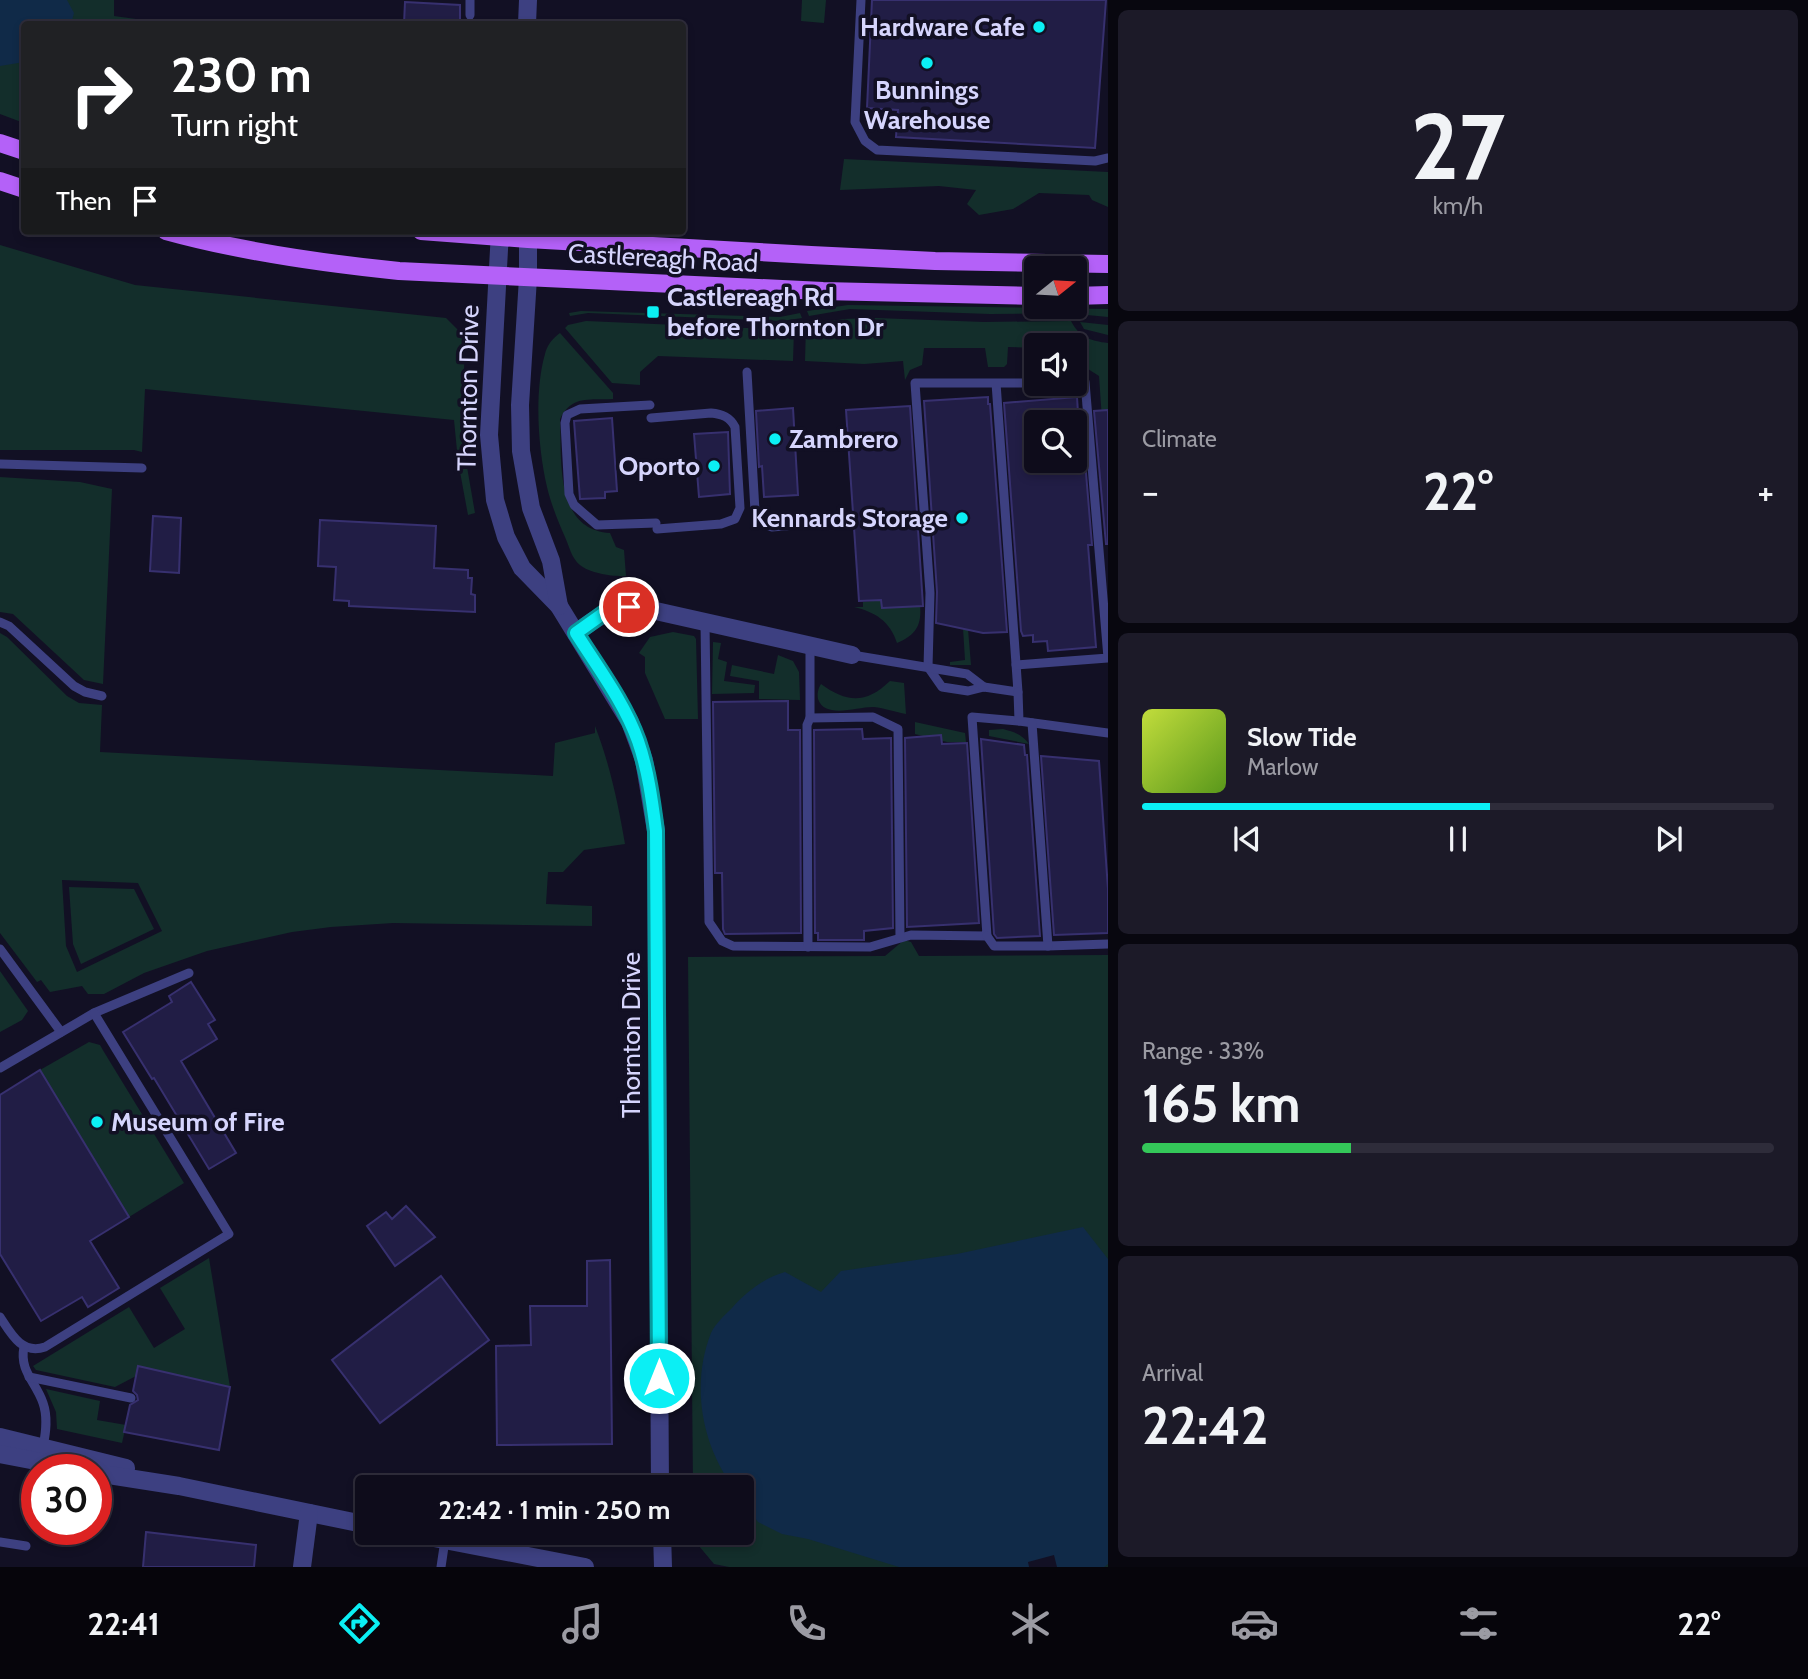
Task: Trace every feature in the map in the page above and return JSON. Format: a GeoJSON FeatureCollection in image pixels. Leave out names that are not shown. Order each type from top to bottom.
{"type":"FeatureCollection","features":[{"type":"Feature","properties":{"kind":"main road"},"geometry":{"type":"LineString","coordinates":[[0,142],[21,150]]}},
{"type":"Feature","properties":{"kind":"main road"},"geometry":{"type":"LineString","coordinates":[[0,181],[21,188]]}},
{"type":"Feature","properties":{"kind":"main road","name":"Castlereagh Road"},"geometry":{"type":"LineString","coordinates":[[184,235],[336,265],[398,271],[823,291],[1024,296]]}},
{"type":"Feature","properties":{"kind":"main road","name":"Castlereagh Road"},"geometry":{"type":"LineString","coordinates":[[528,235],[921,261],[1108,264]]}},
{"type":"Feature","properties":{"kind":"main road"},"geometry":{"type":"LineString","coordinates":[[1087,296],[1108,295]]}},
{"type":"Feature","properties":{"kind":"street"},"geometry":{"type":"LineString","coordinates":[[527,21],[528,0]]}},
{"type":"Feature","properties":{"kind":"street","name":"Thornton Drive"},"geometry":{"type":"LineString","coordinates":[[500,235],[489,435],[495,500],[506,537],[522,568],[559,606],[618,700],[637,740],[649,784],[656,831],[660,1475]]}},
{"type":"Feature","properties":{"kind":"street","name":"Thornton Drive"},"geometry":{"type":"LineString","coordinates":[[528,235],[520,405],[521,451],[528,498],[551,561],[559,606]]}},
{"type":"Feature","properties":{"kind":"street"},"geometry":{"type":"LineString","coordinates":[[576,633],[604,613],[629,607],[852,655]]}},
{"type":"Feature","properties":{"kind":"street"},"geometry":{"type":"LineString","coordinates":[[0,1437],[117,1465],[179,1486]]}},
{"type":"Feature","properties":{"kind":"street"},"geometry":{"type":"LineString","coordinates":[[0,1454],[21,1458]]}},
{"type":"Feature","properties":{"kind":"street"},"geometry":{"type":"LineString","coordinates":[[112,1476],[179,1486],[355,1522]]}},
{"type":"Feature","properties":{"kind":"street"},"geometry":{"type":"LineString","coordinates":[[302,1567],[309,1513]]}},
{"type":"Feature","properties":{"kind":"street"},"geometry":{"type":"LineString","coordinates":[[471,1545],[585,1567]]}},
{"type":"Feature","properties":{"kind":"street"},"geometry":{"type":"LineString","coordinates":[[662,1545],[663,1567]]}},
{"type":"Feature","properties":{"kind":"lane"},"geometry":{"type":"LineString","coordinates":[[470,0],[470,15]]}},
{"type":"Feature","properties":{"kind":"lane"},"geometry":{"type":"LineString","coordinates":[[861,0],[855,122],[864,141],[877,150],[1095,161],[1108,158]]}},
{"type":"Feature","properties":{"kind":"lane"},"geometry":{"type":"LineString","coordinates":[[747,372],[755,512],[765,525],[772,527],[819,523]]}},
{"type":"Feature","properties":{"kind":"lane"},"geometry":{"type":"LineString","coordinates":[[1018,692],[985,687],[968,691],[942,687],[928,667],[930,593],[915,383],[1024,383]]}},
{"type":"Feature","properties":{"kind":"lane"},"geometry":{"type":"LineString","coordinates":[[996,383],[1018,721]]}},
{"type":"Feature","properties":{"kind":"lane"},"geometry":{"type":"LineString","coordinates":[[1016,665],[1108,658],[1087,395]]}},
{"type":"Feature","properties":{"kind":"lane"},"geometry":{"type":"LineString","coordinates":[[650,405],[575,410],[566,418],[569,494],[573,505],[592,523],[609,526],[721,524],[734,519],[740,508],[735,427],[730,419],[719,413],[651,418]]}},
{"type":"Feature","properties":{"kind":"lane"},"geometry":{"type":"LineString","coordinates":[[0,464],[142,468]]}},
{"type":"Feature","properties":{"kind":"lane"},"geometry":{"type":"LineString","coordinates":[[0,622],[9,626],[74,686],[102,696]]}},
{"type":"Feature","properties":{"kind":"lane"},"geometry":{"type":"LineString","coordinates":[[705,622],[709,922],[722,941],[733,946],[870,947],[911,934],[987,936]]}},
{"type":"Feature","properties":{"kind":"lane"},"geometry":{"type":"LineString","coordinates":[[808,947],[807,725],[810,718],[810,646]]}},
{"type":"Feature","properties":{"kind":"lane"},"geometry":{"type":"LineString","coordinates":[[852,655],[967,674],[985,687]]}},
{"type":"Feature","properties":{"kind":"lane"},"geometry":{"type":"LineString","coordinates":[[810,718],[873,717],[898,729],[900,937]]}},
{"type":"Feature","properties":{"kind":"lane"},"geometry":{"type":"LineString","coordinates":[[1108,733],[972,717],[987,936],[994,946],[1108,944]]}},
{"type":"Feature","properties":{"kind":"lane"},"geometry":{"type":"LineString","coordinates":[[1032,723],[1048,946]]}},
{"type":"Feature","properties":{"kind":"lane"},"geometry":{"type":"LineString","coordinates":[[0,949],[61,1032]]}},
{"type":"Feature","properties":{"kind":"lane"},"geometry":{"type":"LineString","coordinates":[[0,1069],[94,1013],[189,973]]}},
{"type":"Feature","properties":{"kind":"lane"},"geometry":{"type":"LineString","coordinates":[[0,1317],[13,1338],[24,1347],[36,1350],[45,1347],[229,1234],[94,1013]]}},
{"type":"Feature","properties":{"kind":"lane"},"geometry":{"type":"LineString","coordinates":[[24,1347],[24,1370],[43,1403],[46,1431],[43,1447]]}},
{"type":"Feature","properties":{"kind":"lane"},"geometry":{"type":"LineString","coordinates":[[29,1377],[131,1398]]}},
{"type":"Feature","properties":{"kind":"lane"},"geometry":{"type":"LineString","coordinates":[[0,1542],[26,1546]]}},
{"type":"Feature","properties":{"kind":"lane"},"geometry":{"type":"LineString","coordinates":[[441,1567],[444,1545]]}},
{"type":"Feature","properties":{"kind":"green space"},"geometry":{"type":"Polygon","coordinates":[[[0,0],[114,0],[114,16],[151,21],[21,21],[21,122],[0,114],[0,0]]]}},
{"type":"Feature","properties":{"kind":"green space"},"geometry":{"type":"Polygon","coordinates":[[[802,0],[826,0],[824,23],[801,21],[802,0]]]}},
{"type":"Feature","properties":{"kind":"green space"},"geometry":{"type":"Polygon","coordinates":[[[844,159],[1108,172],[1108,207],[1092,200],[1089,195],[1039,193],[1013,209],[979,215],[967,204],[976,190],[939,186],[840,190],[844,159]]]}},
{"type":"Feature","properties":{"kind":"green space"},"geometry":{"type":"Polygon","coordinates":[[[0,245],[135,285],[446,318],[465,337],[462,438],[475,513],[468,515],[454,420],[145,389],[142,452],[0,450],[0,245]]]}},
{"type":"Feature","properties":{"kind":"green space"},"geometry":{"type":"Polygon","coordinates":[[[848,305],[1024,308],[1024,314],[850,309],[809,316],[807,311],[848,305]]]}},
{"type":"Feature","properties":{"kind":"green space"},"geometry":{"type":"Polygon","coordinates":[[[1087,309],[1108,309],[1108,317],[1087,315],[1087,309]]]}},
{"type":"Feature","properties":{"kind":"green space"},"geometry":{"type":"Polygon","coordinates":[[[581,311],[780,317],[800,313],[802,318],[782,321],[588,313],[570,316],[569,313],[581,311]]]}},
{"type":"Feature","properties":{"kind":"green space"},"geometry":{"type":"Polygon","coordinates":[[[842,319],[1071,321],[1081,333],[1024,333],[1024,348],[1008,347],[1007,364],[1004,367],[988,367],[985,348],[924,348],[922,365],[910,370],[905,380],[903,361],[864,364],[805,361],[806,326],[842,319]]]}},
{"type":"Feature","properties":{"kind":"green space"},"geometry":{"type":"Polygon","coordinates":[[[586,321],[794,330],[793,361],[658,356],[640,372],[640,385],[612,383],[565,328],[586,321]]]}},
{"type":"Feature","properties":{"kind":"green space"},"geometry":{"type":"Polygon","coordinates":[[[1080,322],[1108,325],[1108,335],[1084,329],[1080,322]]]}},
{"type":"Feature","properties":{"kind":"green space"},"geometry":{"type":"Polygon","coordinates":[[[560,333],[613,393],[613,399],[576,402],[564,411],[560,419],[565,489],[570,506],[579,519],[592,529],[610,533],[616,547],[624,550],[626,576],[595,572],[577,562],[549,493],[540,438],[539,385],[546,351],[560,333]]]}},
{"type":"Feature","properties":{"kind":"green space"},"geometry":{"type":"Polygon","coordinates":[[[1087,337],[1108,343],[1108,506],[1099,376],[1088,369],[1087,337]]]}},
{"type":"Feature","properties":{"kind":"green space"},"geometry":{"type":"Polygon","coordinates":[[[0,477],[80,482],[112,489],[103,684],[84,680],[13,614],[0,612],[0,477]]]}},
{"type":"Feature","properties":{"kind":"green space"},"geometry":{"type":"Polygon","coordinates":[[[884,600],[920,605],[919,624],[913,633],[897,643],[886,623],[869,612],[854,607],[863,607],[863,602],[884,600]]]}},
{"type":"Feature","properties":{"kind":"green space"},"geometry":{"type":"Polygon","coordinates":[[[963,628],[968,629],[971,665],[950,665],[950,662],[965,660],[963,628]]]}},
{"type":"Feature","properties":{"kind":"green space"},"geometry":{"type":"Polygon","coordinates":[[[673,632],[694,636],[696,639],[698,719],[665,719],[645,673],[645,657],[639,653],[650,637],[673,632]]]}},
{"type":"Feature","properties":{"kind":"green space"},"geometry":{"type":"Polygon","coordinates":[[[0,633],[67,696],[79,703],[102,705],[100,752],[553,776],[555,743],[595,733],[595,726],[613,784],[625,844],[584,850],[563,872],[548,872],[546,904],[592,906],[592,926],[393,923],[292,932],[207,951],[144,973],[104,994],[88,994],[82,986],[50,992],[41,980],[37,982],[0,933],[0,633]],[[62,880],[66,946],[77,972],[162,931],[138,883],[62,880]]]}},
{"type":"Feature","properties":{"kind":"green space"},"geometry":{"type":"Polygon","coordinates":[[[713,642],[721,643],[718,659],[727,662],[724,681],[755,685],[754,693],[712,694],[713,642]]]}},
{"type":"Feature","properties":{"kind":"green space"},"geometry":{"type":"Polygon","coordinates":[[[778,655],[793,661],[799,672],[800,700],[759,699],[759,681],[730,676],[732,665],[774,674],[778,655]]]}},
{"type":"Feature","properties":{"kind":"green space"},"geometry":{"type":"Polygon","coordinates":[[[890,681],[904,683],[906,714],[874,707],[828,709],[818,699],[821,684],[839,695],[856,698],[873,694],[890,681]]]}},
{"type":"Feature","properties":{"kind":"green space"},"geometry":{"type":"Polygon","coordinates":[[[915,722],[965,733],[966,742],[947,742],[915,734],[915,722]]]}},
{"type":"Feature","properties":{"kind":"green space"},"geometry":{"type":"Polygon","coordinates":[[[1003,729],[1021,736],[1029,744],[989,736],[989,730],[1003,729]]]}},
{"type":"Feature","properties":{"kind":"green space"},"geometry":{"type":"Polygon","coordinates":[[[69,887],[134,889],[154,929],[81,964],[73,944],[69,887]]]}},
{"type":"Feature","properties":{"kind":"green space"},"geometry":{"type":"Polygon","coordinates":[[[904,940],[911,942],[919,956],[1108,955],[1108,1567],[729,1567],[714,1564],[698,1545],[754,1545],[754,1475],[693,1475],[688,957],[885,956],[904,940]]]}},
{"type":"Feature","properties":{"kind":"green space"},"geometry":{"type":"Polygon","coordinates":[[[0,971],[28,1011],[22,1020],[0,1032],[0,971]]]}},
{"type":"Feature","properties":{"kind":"green space"},"geometry":{"type":"Polygon","coordinates":[[[89,1042],[100,1045],[184,1183],[129,1217],[40,1070],[89,1042]]]}},
{"type":"Feature","properties":{"kind":"green space"},"geometry":{"type":"Polygon","coordinates":[[[209,1258],[230,1387],[139,1366],[136,1376],[115,1387],[36,1370],[33,1366],[129,1307],[154,1348],[185,1329],[160,1288],[209,1258]]]}},
{"type":"Feature","properties":{"kind":"green space"},"geometry":{"type":"Polygon","coordinates":[[[46,1389],[100,1401],[97,1420],[126,1425],[122,1443],[57,1429],[56,1412],[46,1389]]]}},
{"type":"Feature","properties":{"kind":"water"},"geometry":{"type":"Polygon","coordinates":[[[0,0],[67,0],[74,13],[72,21],[21,21],[21,62],[0,66],[0,0]]]}},
{"type":"Feature","properties":{"kind":"water"},"geometry":{"type":"Polygon","coordinates":[[[1083,1227],[1108,1259],[1108,1564],[1104,1567],[899,1567],[808,1539],[782,1534],[758,1522],[754,1516],[754,1475],[725,1475],[713,1452],[702,1413],[705,1352],[715,1326],[743,1296],[763,1282],[785,1272],[821,1292],[841,1271],[957,1254],[1083,1227]]]}},
{"type":"Feature","properties":{"kind":"pier"},"geometry":{"type":"Polygon","coordinates":[[[1054,1555],[1057,1567],[1029,1567],[1028,1562],[1054,1555]]]}},
{"type":"Feature","properties":{"kind":"building"},"geometry":{"type":"Polygon","coordinates":[[[872,0],[1106,0],[1095,148],[896,137],[898,110],[867,108],[872,0]]]}},
{"type":"Feature","properties":{"kind":"building"},"geometry":{"type":"Polygon","coordinates":[[[405,2],[460,5],[460,21],[404,21],[405,2]]]}},
{"type":"Feature","properties":{"kind":"building"},"geometry":{"type":"Polygon","coordinates":[[[988,397],[1007,632],[983,633],[936,623],[937,592],[924,401],[988,397]]]}},
{"type":"Feature","properties":{"kind":"building"},"geometry":{"type":"Polygon","coordinates":[[[1077,397],[1078,410],[1024,410],[1024,473],[1086,473],[1092,545],[1088,545],[1096,647],[1048,651],[1047,641],[1033,642],[1033,635],[1023,636],[1004,403],[1077,397]]]}},
{"type":"Feature","properties":{"kind":"building"},"geometry":{"type":"Polygon","coordinates":[[[910,406],[923,606],[882,608],[881,600],[859,601],[846,410],[910,406]]]}},
{"type":"Feature","properties":{"kind":"building","name":"Zambrero"},"geometry":{"type":"Polygon","coordinates":[[[793,408],[798,495],[764,497],[762,466],[759,467],[756,411],[793,408]]]}},
{"type":"Feature","properties":{"kind":"building"},"geometry":{"type":"Polygon","coordinates":[[[1108,410],[1108,544],[1106,544],[1094,411],[1108,410]]]}},
{"type":"Feature","properties":{"kind":"building"},"geometry":{"type":"Polygon","coordinates":[[[612,418],[617,491],[605,492],[605,498],[580,499],[574,421],[612,418]]]}},
{"type":"Feature","properties":{"kind":"building","name":"Oporto"},"geometry":{"type":"Polygon","coordinates":[[[728,432],[730,494],[699,497],[694,434],[728,432]]]}},
{"type":"Feature","properties":{"kind":"building"},"geometry":{"type":"Polygon","coordinates":[[[153,516],[181,518],[179,573],[150,571],[153,516]]]}},
{"type":"Feature","properties":{"kind":"building"},"geometry":{"type":"Polygon","coordinates":[[[320,520],[436,526],[434,568],[468,570],[468,578],[472,578],[471,594],[475,595],[475,612],[349,606],[349,601],[334,600],[336,567],[318,566],[320,520]]]}},
{"type":"Feature","properties":{"kind":"building"},"geometry":{"type":"Polygon","coordinates":[[[788,701],[788,730],[800,730],[801,933],[725,934],[722,873],[715,873],[713,702],[788,701]]]}},
{"type":"Feature","properties":{"kind":"building"},"geometry":{"type":"Polygon","coordinates":[[[862,729],[863,739],[891,738],[893,928],[864,931],[864,940],[818,940],[818,933],[815,933],[814,730],[862,729]]]}},
{"type":"Feature","properties":{"kind":"building"},"geometry":{"type":"Polygon","coordinates":[[[941,735],[942,744],[967,743],[979,923],[907,927],[905,738],[941,735]]]}},
{"type":"Feature","properties":{"kind":"building"},"geometry":{"type":"Polygon","coordinates":[[[981,739],[1024,745],[1027,755],[1040,936],[997,938],[994,934],[981,739]]]}},
{"type":"Feature","properties":{"kind":"building"},"geometry":{"type":"Polygon","coordinates":[[[1041,756],[1099,761],[1108,889],[1108,933],[1054,935],[1041,756]]]}},
{"type":"Feature","properties":{"kind":"building"},"geometry":{"type":"Polygon","coordinates":[[[191,982],[215,1020],[208,1024],[217,1039],[181,1061],[236,1153],[209,1169],[123,1032],[172,1002],[169,996],[191,982]]]}},
{"type":"Feature","properties":{"kind":"building"},"geometry":{"type":"Polygon","coordinates":[[[40,1070],[129,1217],[90,1241],[119,1288],[88,1307],[82,1297],[41,1321],[0,1254],[0,1095],[40,1070]]]}},
{"type":"Feature","properties":{"kind":"building"},"geometry":{"type":"Polygon","coordinates":[[[406,1206],[435,1237],[395,1266],[367,1226],[386,1212],[392,1219],[406,1206]]]}},
{"type":"Feature","properties":{"kind":"building"},"geometry":{"type":"Polygon","coordinates":[[[610,1260],[612,1444],[497,1445],[496,1346],[531,1345],[530,1306],[587,1306],[587,1261],[610,1260]]]}},
{"type":"Feature","properties":{"kind":"building"},"geometry":{"type":"Polygon","coordinates":[[[441,1276],[489,1340],[380,1423],[332,1360],[441,1276]]]}},
{"type":"Feature","properties":{"kind":"building"},"geometry":{"type":"Polygon","coordinates":[[[138,1366],[230,1387],[219,1450],[124,1432],[130,1405],[138,1400],[133,1391],[138,1366]]]}},
{"type":"Feature","properties":{"kind":"building"},"geometry":{"type":"Polygon","coordinates":[[[146,1532],[256,1545],[254,1567],[143,1567],[146,1532]]]}},
{"type":"Feature","properties":{"kind":"place","name":"Hardware Cafe"},"geometry":{"type":"Point","coordinates":[1039,27]}},
{"type":"Feature","properties":{"kind":"place","name":"Bunnings Warehouse"},"geometry":{"type":"Point","coordinates":[927,63]}},
{"type":"Feature","properties":{"kind":"place","name":"Castlereagh Rd before Thornton Dr"},"geometry":{"type":"Point","coordinates":[653,312]}},
{"type":"Feature","properties":{"kind":"place","name":"Zambrero"},"geometry":{"type":"Point","coordinates":[775,439]}},
{"type":"Feature","properties":{"kind":"place","name":"Oporto"},"geometry":{"type":"Point","coordinates":[714,466]}},
{"type":"Feature","properties":{"kind":"place","name":"Kennards Storage"},"geometry":{"type":"Point","coordinates":[962,518]}},
{"type":"Feature","properties":{"kind":"place","name":"Museum of Fire"},"geometry":{"type":"Point","coordinates":[97,1122]}},
{"type":"Feature","properties":{"kind":"route"},"geometry":{"type":"LineString","coordinates":[[629,607],[604,613],[576,633],[630,722],[644,760],[656,831],[659,1378]]}}]}
